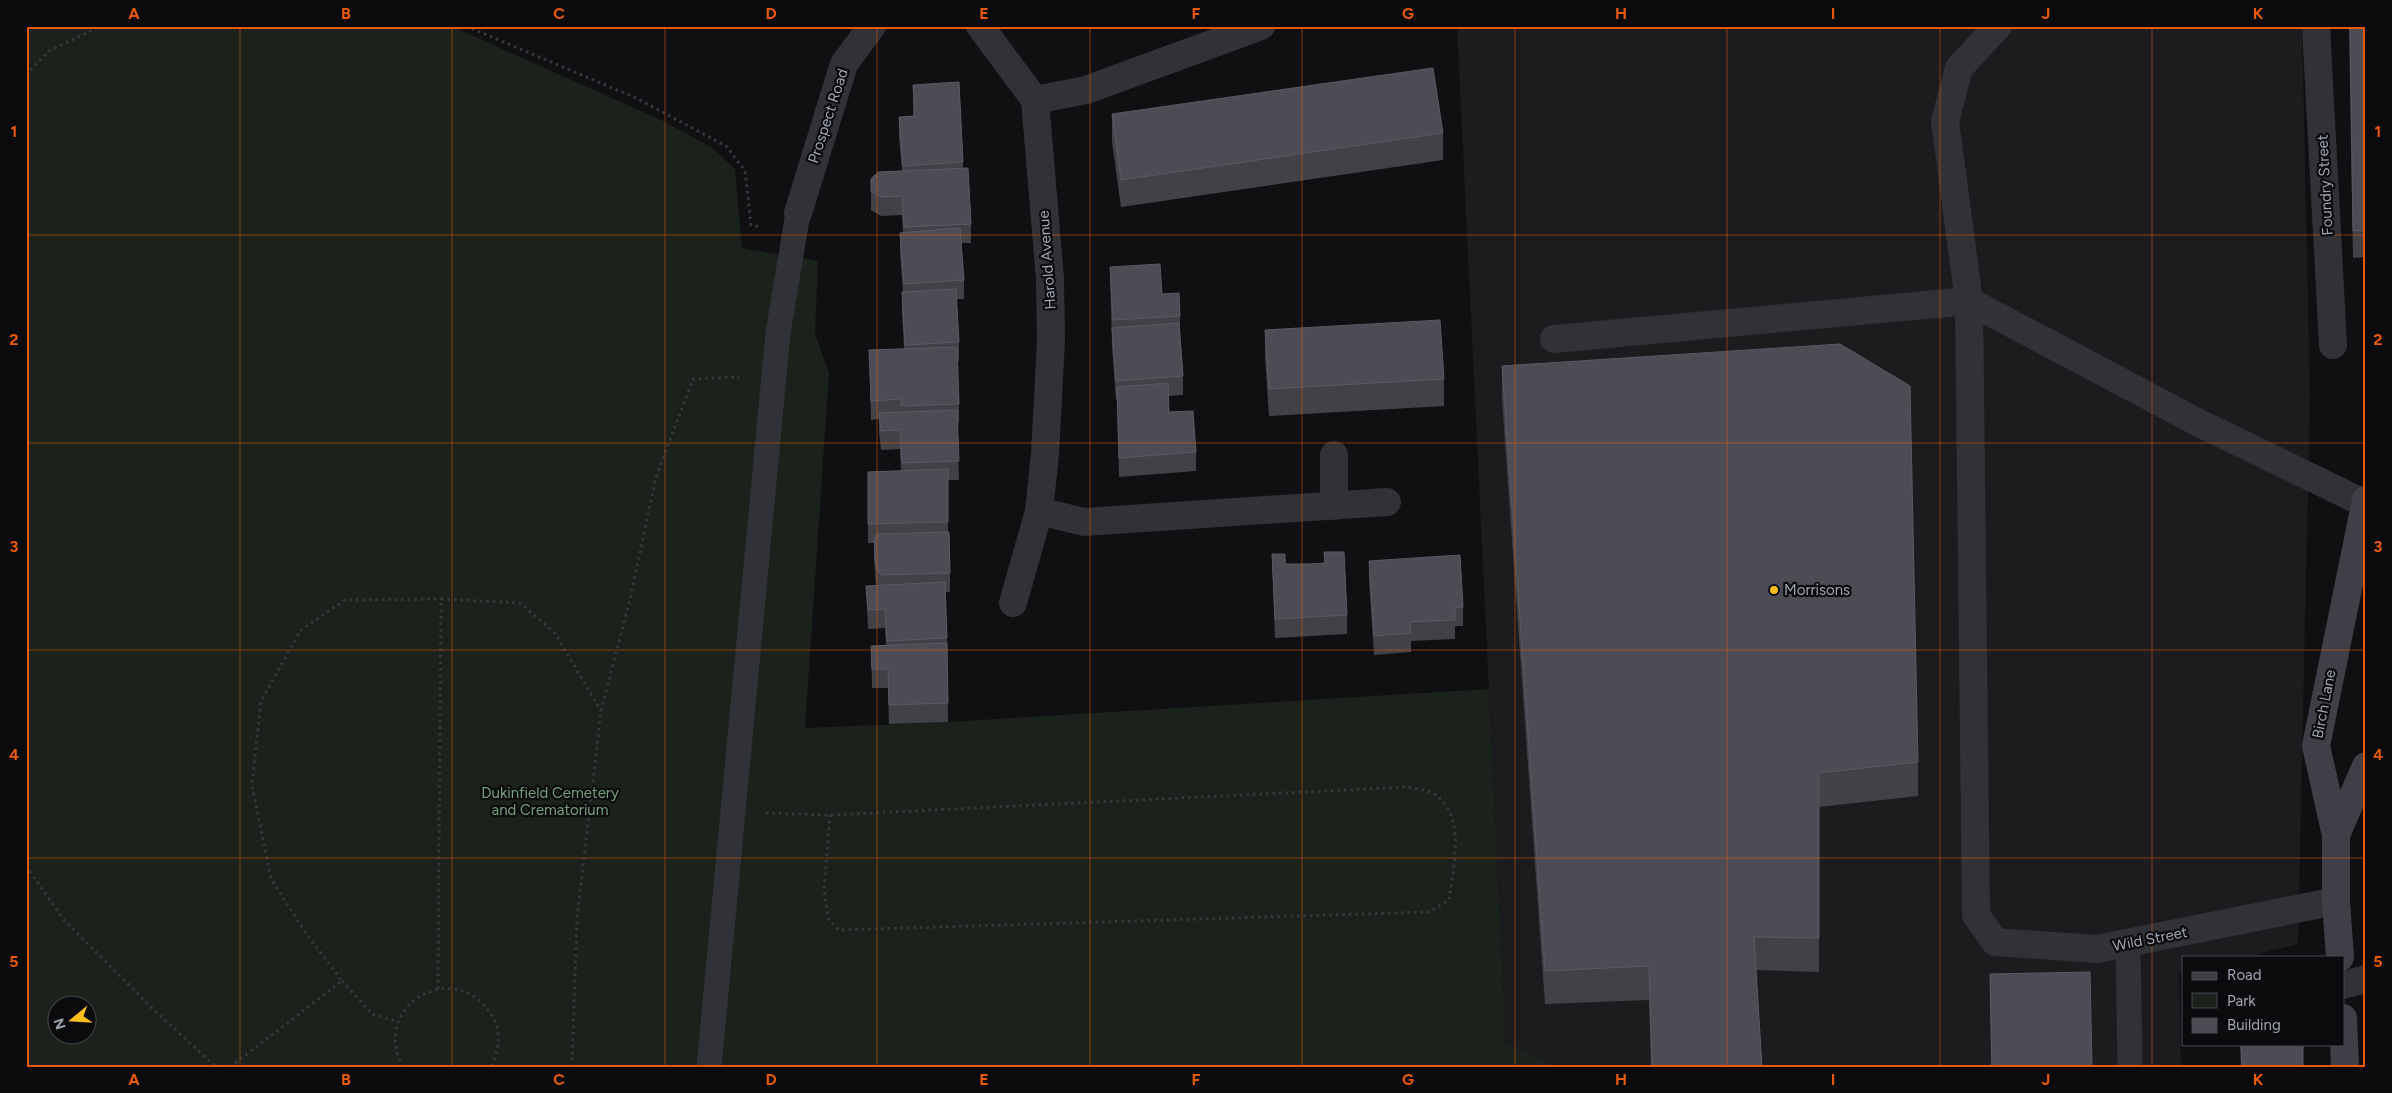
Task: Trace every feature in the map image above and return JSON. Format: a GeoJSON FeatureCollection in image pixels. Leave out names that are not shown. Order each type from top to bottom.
{"type":"FeatureCollection","features":[{"type":"Feature","properties":{"kind":"main road","name":"Birch Lane"},"geometry":{"type":"LineString","coordinates":[[2336,835],[2316,746],[2365,502]]}},
{"type":"Feature","properties":{"kind":"main road"},"geometry":{"type":"LineString","coordinates":[[2340,956],[2336,901],[2336,835],[2366,766]]}},
{"type":"Feature","properties":{"kind":"main road"},"geometry":{"type":"LineString","coordinates":[[2344,1046],[2344,1067]]}},
{"type":"Feature","properties":{"kind":"street","name":"Prospect Road"},"geometry":{"type":"LineString","coordinates":[[796,223],[844,64],[872,26]]}},
{"type":"Feature","properties":{"kind":"street"},"geometry":{"type":"LineString","coordinates":[[980,26],[1035,100],[1086,90],[1261,26]]}},
{"type":"Feature","properties":{"kind":"street"},"geometry":{"type":"LineString","coordinates":[[1969,301],[1944,122],[1959,68],[1998,26]]}},
{"type":"Feature","properties":{"kind":"street","name":"Foundry Street"},"geometry":{"type":"LineString","coordinates":[[2316,26],[2334,345]]}},
{"type":"Feature","properties":{"kind":"street","name":"Harold Avenue"},"geometry":{"type":"LineString","coordinates":[[1013,603],[1039,511],[1045,454],[1051,340],[1050,279],[1035,100]]}},
{"type":"Feature","properties":{"kind":"street"},"geometry":{"type":"LineString","coordinates":[[1554,339],[1969,301],[2199,423],[2365,502]]}},
{"type":"Feature","properties":{"kind":"street","name":"Wild Street"},"geometry":{"type":"LineString","coordinates":[[1969,301],[1976,915],[1996,942],[2097,949],[2336,901]]}},
{"type":"Feature","properties":{"kind":"street"},"geometry":{"type":"LineString","coordinates":[[1334,455],[1334,506]]}},
{"type":"Feature","properties":{"kind":"street"},"geometry":{"type":"LineString","coordinates":[[1039,511],[1084,522],[1387,502]]}},
{"type":"Feature","properties":{"kind":"street"},"geometry":{"type":"LineString","coordinates":[[2344,985],[2366,979]]}},
{"type":"Feature","properties":{"kind":"lane"},"geometry":{"type":"LineString","coordinates":[[709,1067],[778,333],[796,223]]}},
{"type":"Feature","properties":{"kind":"lane"},"geometry":{"type":"LineString","coordinates":[[2128,943],[2130,1067]]}},
{"type":"Feature","properties":{"kind":"path"},"geometry":{"type":"LineString","coordinates":[[26,75],[49,51],[102,26]]}},
{"type":"Feature","properties":{"kind":"path"},"geometry":{"type":"LineString","coordinates":[[466,26],[636,98],[726,146],[745,171],[751,225],[796,223]]}},
{"type":"Feature","properties":{"kind":"path"},"geometry":{"type":"LineString","coordinates":[[572,1067],[577,918],[601,711],[630,599],[656,477],[693,379],[774,375]]}},
{"type":"Feature","properties":{"kind":"path"},"geometry":{"type":"LineString","coordinates":[[398,1022],[372,1014],[342,981],[305,932],[271,879],[252,785],[261,701],[301,630],[346,600],[440,598],[520,603],[555,633],[601,711]]}},
{"type":"Feature","properties":{"kind":"path"},"geometry":{"type":"LineString","coordinates":[[438,988],[440,598]]}},
{"type":"Feature","properties":{"kind":"path"},"geometry":{"type":"LineString","coordinates":[[733,812],[830,815],[1407,787],[1436,795],[1450,812],[1454,833],[1454,866],[1450,900],[1429,912],[839,930],[829,920],[824,891],[830,815]]}},
{"type":"Feature","properties":{"kind":"path"},"geometry":{"type":"LineString","coordinates":[[26,866],[64,920],[150,1007],[216,1067]]}},
{"type":"Feature","properties":{"kind":"path"},"geometry":{"type":"LineString","coordinates":[[230,1067],[342,981]]}},
{"type":"Feature","properties":{"kind":"path"},"geometry":{"type":"LineString","coordinates":[[403,1067],[398,1057],[395,1039],[398,1022],[407,1006],[421,995],[438,988],[455,988],[472,994],[486,1005],[495,1020],[499,1037],[497,1055],[491,1067]]}},
{"type":"Feature","properties":{"kind":"shaded area"},"geometry":{"type":"Polygon","coordinates":[[[1457,26],[2302,26],[2310,395],[2298,944],[2249,956],[2182,956],[2182,972],[2179,974],[2181,1067],[1559,1067],[1506,1044],[1457,26]]]}},
{"type":"Feature","properties":{"kind":"green space","name":"Dukinfield Cemetery and Crematorium"},"geometry":{"type":"Polygon","coordinates":[[[26,26],[451,26],[661,120],[711,147],[735,169],[742,248],[818,261],[815,334],[829,373],[805,728],[948,722],[1489,689],[1506,1043],[1559,1067],[26,1067],[26,26]]]}},
{"type":"Feature","properties":{"kind":"building"},"geometry":{"type":"Polygon","coordinates":[[[2350,26],[2366,26],[2366,230],[2353,231],[2350,26]]]}},
{"type":"Feature","properties":{"kind":"building"},"geometry":{"type":"Polygon","coordinates":[[[1433,68],[1443,133],[1121,180],[1112,114],[1433,68]]]}},
{"type":"Feature","properties":{"kind":"building"},"geometry":{"type":"Polygon","coordinates":[[[959,82],[963,162],[903,166],[899,117],[915,116],[913,85],[959,82]]]}},
{"type":"Feature","properties":{"kind":"building"},"geometry":{"type":"Polygon","coordinates":[[[968,168],[971,224],[904,227],[902,196],[881,197],[871,191],[871,179],[878,172],[968,168]]]}},
{"type":"Feature","properties":{"kind":"building"},"geometry":{"type":"Polygon","coordinates":[[[960,228],[964,280],[904,284],[900,233],[960,228]]]}},
{"type":"Feature","properties":{"kind":"building"},"geometry":{"type":"Polygon","coordinates":[[[1160,264],[1162,294],[1179,293],[1180,316],[1113,320],[1110,267],[1160,264]]]}},
{"type":"Feature","properties":{"kind":"building"},"geometry":{"type":"Polygon","coordinates":[[[956,289],[959,342],[905,345],[902,292],[956,289]]]}},
{"type":"Feature","properties":{"kind":"building"},"geometry":{"type":"Polygon","coordinates":[[[1440,320],[1444,379],[1269,389],[1265,330],[1440,320]]]}},
{"type":"Feature","properties":{"kind":"building"},"geometry":{"type":"Polygon","coordinates":[[[1179,323],[1183,376],[1116,381],[1112,328],[1179,323]]]}},
{"type":"Feature","properties":{"kind":"building"},"geometry":{"type":"Polygon","coordinates":[[[1840,344],[1910,386],[1918,762],[1819,773],[1819,938],[1754,937],[1762,1067],[1652,1067],[1649,966],[1545,971],[1502,366],[1840,344]]]}},
{"type":"Feature","properties":{"kind":"building"},"geometry":{"type":"Polygon","coordinates":[[[957,347],[959,404],[901,406],[901,399],[871,401],[869,350],[957,347]]]}},
{"type":"Feature","properties":{"kind":"building"},"geometry":{"type":"Polygon","coordinates":[[[1168,383],[1169,412],[1193,411],[1196,452],[1119,458],[1117,387],[1168,383]]]}},
{"type":"Feature","properties":{"kind":"building"},"geometry":{"type":"Polygon","coordinates":[[[957,410],[959,461],[902,463],[900,430],[881,431],[879,413],[957,410]]]}},
{"type":"Feature","properties":{"kind":"building"},"geometry":{"type":"Polygon","coordinates":[[[948,469],[948,522],[868,524],[868,472],[948,469]]]}},
{"type":"Feature","properties":{"kind":"building"},"geometry":{"type":"Polygon","coordinates":[[[949,532],[950,573],[881,575],[876,567],[874,540],[877,534],[949,532]]]}},
{"type":"Feature","properties":{"kind":"building"},"geometry":{"type":"Polygon","coordinates":[[[1324,552],[1344,552],[1347,615],[1275,619],[1272,554],[1285,554],[1285,564],[1309,564],[1325,563],[1324,552]]]}},
{"type":"Feature","properties":{"kind":"building"},"geometry":{"type":"Polygon","coordinates":[[[1460,555],[1463,607],[1455,607],[1455,620],[1410,622],[1411,633],[1374,636],[1369,561],[1460,555]]]}},
{"type":"Feature","properties":{"kind":"building"},"geometry":{"type":"Polygon","coordinates":[[[945,582],[947,638],[887,641],[885,609],[868,610],[866,586],[945,582]]]}},
{"type":"Feature","properties":{"kind":"building"},"geometry":{"type":"Polygon","coordinates":[[[947,643],[948,703],[889,705],[888,669],[872,669],[871,646],[947,643]]]}},
{"type":"Feature","properties":{"kind":"building"},"geometry":{"type":"Polygon","coordinates":[[[2090,972],[2092,1067],[1992,1067],[1990,974],[2090,972]]]}},
{"type":"Feature","properties":{"kind":"building"},"geometry":{"type":"Polygon","coordinates":[[[2241,1046],[2303,1046],[2303,1067],[2242,1067],[2241,1046]]]}},
{"type":"Feature","properties":{"kind":"place","name":"Morrisons"},"geometry":{"type":"Point","coordinates":[1774,590]}}]}
